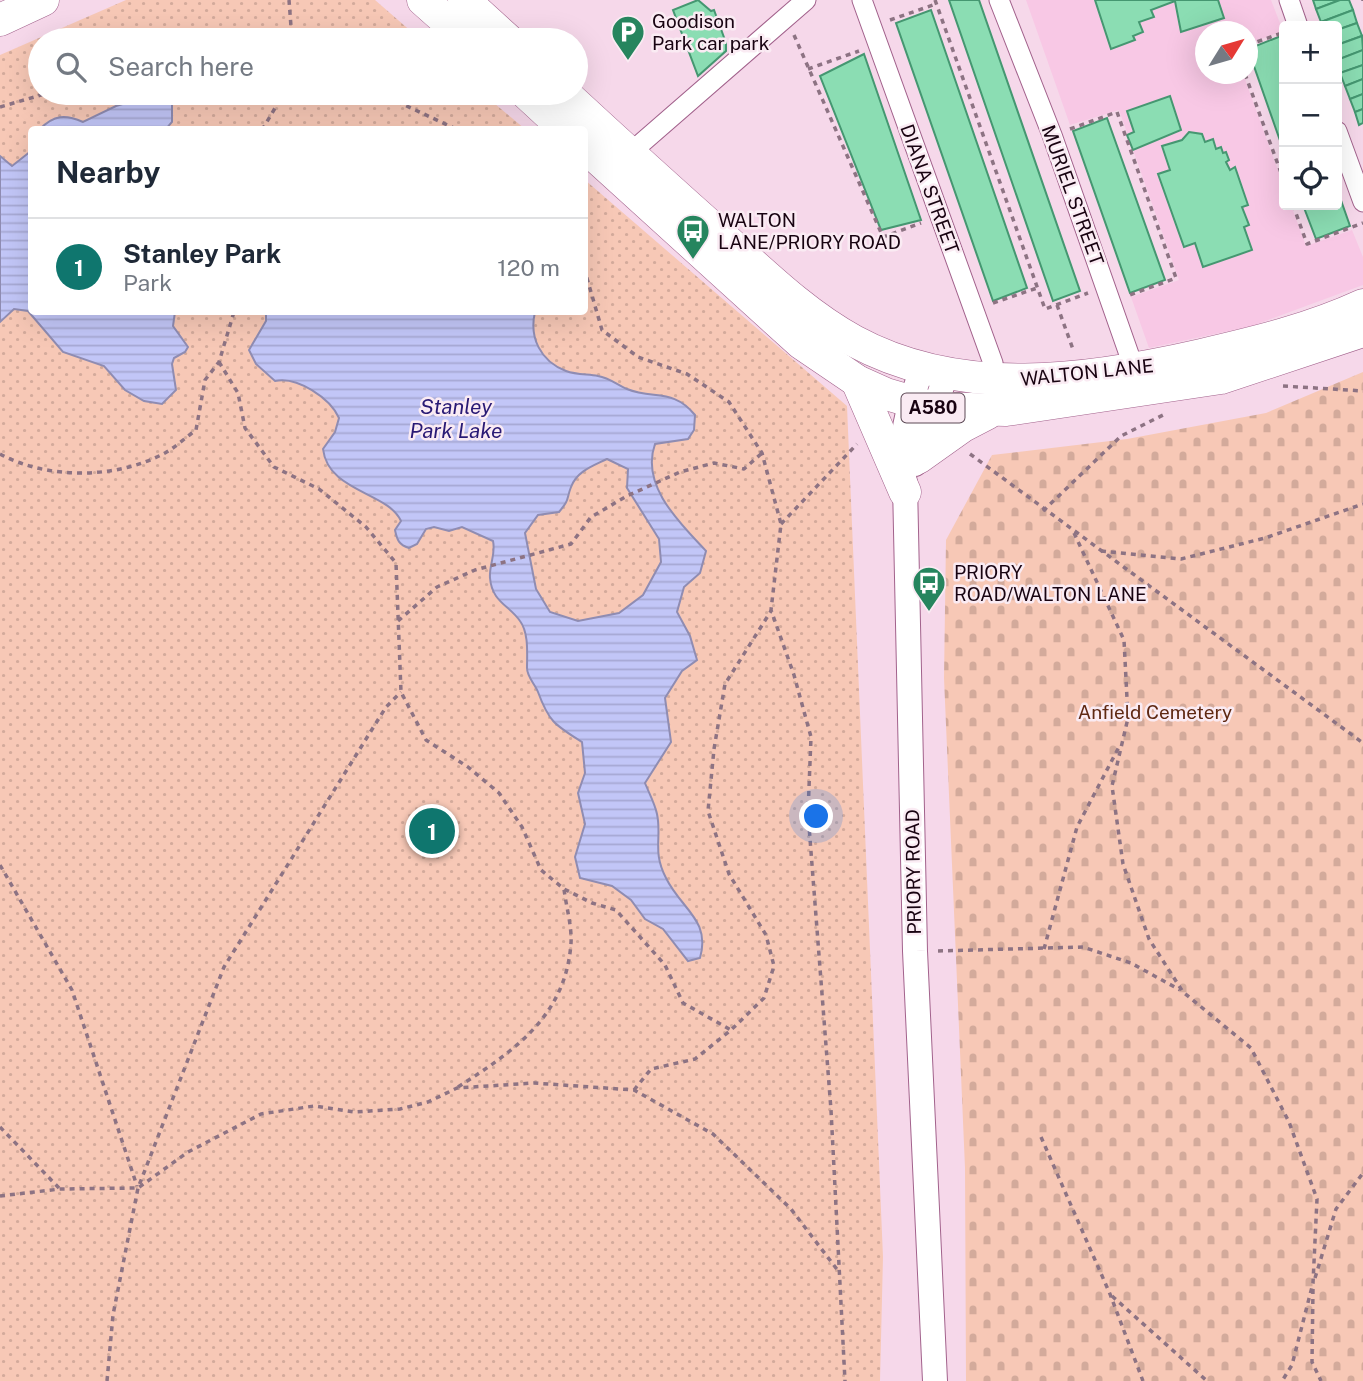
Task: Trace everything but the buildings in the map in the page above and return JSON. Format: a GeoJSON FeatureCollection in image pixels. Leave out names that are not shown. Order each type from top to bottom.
{"type":"FeatureCollection","features":[{"type":"Feature","properties":{"kind":"highway"},"geometry":{"type":"LineString","coordinates":[[0,20],[43,0]]}},
{"type":"Feature","properties":{"kind":"highway"},"geometry":{"type":"LineString","coordinates":[[423,0],[454,28]]}},
{"type":"Feature","properties":{"kind":"highway"},"geometry":{"type":"LineString","coordinates":[[464,0],[495,28]]}},
{"type":"Feature","properties":{"kind":"highway"},"geometry":{"type":"LineString","coordinates":[[539,105],[562,126]]}},
{"type":"Feature","properties":{"kind":"highway","name":"WALTON LANE"},"geometry":{"type":"LineString","coordinates":[[574,105],[620,162],[801,343],[857,381],[922,405],[992,411],[1137,380],[1279,338],[1363,305]]}},
{"type":"Feature","properties":{"kind":"highway","name":"WALTON LANE"},"geometry":{"type":"LineString","coordinates":[[588,148],[620,162],[819,318],[869,349],[895,360],[935,371],[1020,381],[1082,375],[1137,380],[1221,378],[1363,331]]}},
{"type":"Feature","properties":{"kind":"highway"},"geometry":{"type":"LineString","coordinates":[[857,381],[910,478],[963,426],[992,411]]}},
{"type":"Feature","properties":{"kind":"street"},"geometry":{"type":"LineString","coordinates":[[620,162],[806,0]]}},
{"type":"Feature","properties":{"kind":"street","name":"DIANA STREET"},"geometry":{"type":"LineString","coordinates":[[862,0],[995,378]]}},
{"type":"Feature","properties":{"kind":"street","name":"MURIEL STREET"},"geometry":{"type":"LineString","coordinates":[[999,0],[1052,135],[1137,380]]}},
{"type":"Feature","properties":{"kind":"street"},"geometry":{"type":"LineString","coordinates":[[1289,0],[1296,21]]}},
{"type":"Feature","properties":{"kind":"street"},"geometry":{"type":"LineString","coordinates":[[1342,145],[1363,202]]}},
{"type":"Feature","properties":{"kind":"street","name":"PRIORY ROAD"},"geometry":{"type":"LineString","coordinates":[[935,371],[922,405],[910,478],[915,951],[935,1381]]}},
{"type":"Feature","properties":{"kind":"path"},"geometry":{"type":"LineString","coordinates":[[289,0],[291,28]]}},
{"type":"Feature","properties":{"kind":"path"},"geometry":{"type":"LineString","coordinates":[[808,69],[935,2],[1045,309],[1176,278],[1117,112],[1052,135]]}},
{"type":"Feature","properties":{"kind":"path"},"geometry":{"type":"LineString","coordinates":[[786,17],[883,237],[940,216]]}},
{"type":"Feature","properties":{"kind":"path"},"geometry":{"type":"LineString","coordinates":[[1258,42],[1279,34]]}},
{"type":"Feature","properties":{"kind":"path"},"geometry":{"type":"LineString","coordinates":[[1249,84],[1279,167]]}},
{"type":"Feature","properties":{"kind":"path"},"geometry":{"type":"LineString","coordinates":[[0,107],[28,99]]}},
{"type":"Feature","properties":{"kind":"path"},"geometry":{"type":"LineString","coordinates":[[264,126],[277,105]]}},
{"type":"Feature","properties":{"kind":"path"},"geometry":{"type":"LineString","coordinates":[[405,105],[450,126]]}},
{"type":"Feature","properties":{"kind":"path"},"geometry":{"type":"LineString","coordinates":[[1295,210],[1307,244],[1363,223]]}},
{"type":"Feature","properties":{"kind":"path"},"geometry":{"type":"LineString","coordinates":[[588,282],[602,330],[638,357],[687,374],[729,402],[762,453],[780,524],[771,610],[794,675],[811,737],[808,813],[845,1381]]}},
{"type":"Feature","properties":{"kind":"path"},"geometry":{"type":"LineString","coordinates":[[973,310],[1037,288]]}},
{"type":"Feature","properties":{"kind":"path"},"geometry":{"type":"LineString","coordinates":[[1057,305],[1082,375]]}},
{"type":"Feature","properties":{"kind":"path"},"geometry":{"type":"LineString","coordinates":[[0,454],[21,465],[74,473],[117,470],[164,453],[196,430],[205,380],[219,362],[233,315]]}},
{"type":"Feature","properties":{"kind":"path"},"geometry":{"type":"LineString","coordinates":[[219,362],[238,394],[245,428],[274,467],[319,489],[366,527],[396,563],[401,692],[426,740],[468,767],[499,793],[522,827],[541,870],[564,889],[592,903],[616,910],[665,965],[683,1003],[732,1030]]}},
{"type":"Feature","properties":{"kind":"path"},"geometry":{"type":"LineString","coordinates":[[1271,388],[1293,385],[1363,391]]}},
{"type":"Feature","properties":{"kind":"path"},"geometry":{"type":"LineString","coordinates":[[1044,510],[1121,436],[1172,411]]}},
{"type":"Feature","properties":{"kind":"path"},"geometry":{"type":"LineString","coordinates":[[966,451],[1363,743]]}},
{"type":"Feature","properties":{"kind":"path"},"geometry":{"type":"LineString","coordinates":[[398,621],[437,587],[482,569],[571,544],[591,517],[627,496],[680,472],[714,463],[744,469],[762,453]]}},
{"type":"Feature","properties":{"kind":"path"},"geometry":{"type":"LineString","coordinates":[[1099,551],[1181,559],[1265,538],[1363,504]]}},
{"type":"Feature","properties":{"kind":"path"},"geometry":{"type":"LineString","coordinates":[[1074,533],[1124,640],[1128,718],[1112,786],[1123,864],[1149,939],[1183,992]]}},
{"type":"Feature","properties":{"kind":"path"},"geometry":{"type":"LineString","coordinates":[[634,1090],[652,1069],[695,1059],[732,1030],[764,998],[774,966],[766,935],[729,874],[708,811],[712,761],[725,684],[771,610]]}},
{"type":"Feature","properties":{"kind":"path"},"geometry":{"type":"LineString","coordinates":[[107,1381],[113,1315],[138,1188],[224,967],[386,707],[401,692]]}},
{"type":"Feature","properties":{"kind":"path"},"geometry":{"type":"LineString","coordinates":[[1044,949],[1077,827],[1123,741]]}},
{"type":"Feature","properties":{"kind":"path"},"geometry":{"type":"LineString","coordinates":[[0,865],[72,990],[138,1188]]}},
{"type":"Feature","properties":{"kind":"path"},"geometry":{"type":"LineString","coordinates":[[0,1196],[60,1189],[138,1188],[188,1152],[261,1114],[314,1107],[355,1112],[400,1109],[428,1102],[457,1088],[505,1056],[543,1021],[564,977],[571,942],[564,889]]}},
{"type":"Feature","properties":{"kind":"path"},"geometry":{"type":"LineString","coordinates":[[915,951],[1083,947],[1156,974],[1183,992],[1251,1048],[1289,1122],[1317,1199],[1312,1362],[1321,1381]]}},
{"type":"Feature","properties":{"kind":"path"},"geometry":{"type":"LineString","coordinates":[[457,1088],[534,1083],[634,1090],[713,1134],[790,1209],[840,1273]]}},
{"type":"Feature","properties":{"kind":"path"},"geometry":{"type":"LineString","coordinates":[[0,1127],[60,1189]]}},
{"type":"Feature","properties":{"kind":"path"},"geometry":{"type":"LineString","coordinates":[[1041,1137],[1110,1294],[1143,1381]]}},
{"type":"Feature","properties":{"kind":"path"},"geometry":{"type":"LineString","coordinates":[[1282,1381],[1292,1366],[1313,1283],[1336,1209],[1363,1173]]}},
{"type":"Feature","properties":{"kind":"path"},"geometry":{"type":"LineString","coordinates":[[1110,1294],[1207,1381]]}},
{"type":"Feature","properties":{"kind":"shaded area"},"geometry":{"type":"Polygon","coordinates":[[[1026,0],[1271,0],[1279,21],[1279,32],[1258,40],[1258,21],[1195,21],[1195,84],[1247,84],[1279,173],[1279,210],[1293,210],[1306,246],[1352,230],[1363,257],[1363,285],[1252,326],[1149,348],[1131,297],[1179,280],[1119,110],[1070,125],[1026,0]]]}},
{"type":"Feature","properties":{"kind":"green space"},"geometry":{"type":"Polygon","coordinates":[[[126,0],[375,0],[407,28],[62,28],[126,0]]]}},
{"type":"Feature","properties":{"kind":"green space"},"geometry":{"type":"Polygon","coordinates":[[[28,43],[28,105],[496,105],[521,126],[28,126],[28,315],[588,315],[588,183],[847,406],[883,1257],[880,1381],[0,1381],[0,55],[28,43]]]}},
{"type":"Feature","properties":{"kind":"green space","name":"Anfield Cemetery"},"geometry":{"type":"Polygon","coordinates":[[[1363,372],[1363,1381],[966,1381],[965,1168],[944,678],[946,540],[992,455],[1127,439],[1266,413],[1363,372]]]}},
{"type":"Feature","properties":{"kind":"water"},"geometry":{"type":"Polygon","coordinates":[[[172,105],[172,122],[169,126],[44,126],[60,117],[83,122],[116,106],[172,105]]]}},
{"type":"Feature","properties":{"kind":"water"},"geometry":{"type":"Polygon","coordinates":[[[28,153],[28,311],[14,309],[0,322],[0,156],[12,166],[28,153]]]}},
{"type":"Feature","properties":{"kind":"water"},"geometry":{"type":"Polygon","coordinates":[[[31,315],[175,315],[173,326],[188,347],[174,358],[172,364],[176,390],[162,404],[144,401],[125,390],[104,366],[63,352],[31,315]]]}},
{"type":"Feature","properties":{"kind":"water","name":"Stanley Park Lake"},"geometry":{"type":"Polygon","coordinates":[[[266,315],[535,315],[534,330],[538,347],[557,367],[602,377],[637,392],[671,398],[679,401],[695,415],[694,430],[688,439],[655,444],[652,460],[653,475],[666,503],[706,551],[700,573],[684,587],[677,612],[690,636],[697,660],[682,671],[665,698],[671,742],[645,783],[657,814],[659,860],[672,889],[698,924],[702,945],[700,958],[688,961],[663,929],[645,919],[631,900],[612,886],[580,878],[575,857],[585,824],[578,793],[585,773],[582,742],[559,727],[550,717],[528,674],[527,644],[523,626],[497,598],[491,586],[493,541],[462,527],[449,531],[434,527],[426,529],[417,544],[409,548],[401,544],[395,530],[401,521],[394,511],[346,483],[327,463],[323,449],[335,432],[339,418],[335,410],[321,396],[303,385],[284,380],[275,381],[256,364],[249,350],[266,321],[266,315]],[[607,459],[577,477],[559,512],[538,515],[525,533],[536,589],[550,612],[578,621],[619,613],[643,595],[661,562],[659,539],[627,488],[628,469],[607,459]]]}},
{"type":"Feature","properties":{"kind":"place","name":"Goodison Park car park"},"geometry":{"type":"Point","coordinates":[628,62]}},
{"type":"Feature","properties":{"kind":"place","name":"WALTON LANE/PRIORY ROAD"},"geometry":{"type":"Point","coordinates":[693,261]}},
{"type":"Feature","properties":{"kind":"place","name":"PRIORY ROAD/WALTON LANE"},"geometry":{"type":"Point","coordinates":[929,613]}},
{"type":"Feature","properties":{"kind":"place","name":"Stanley Park"},"geometry":{"type":"Point","coordinates":[432,831]}}]}
